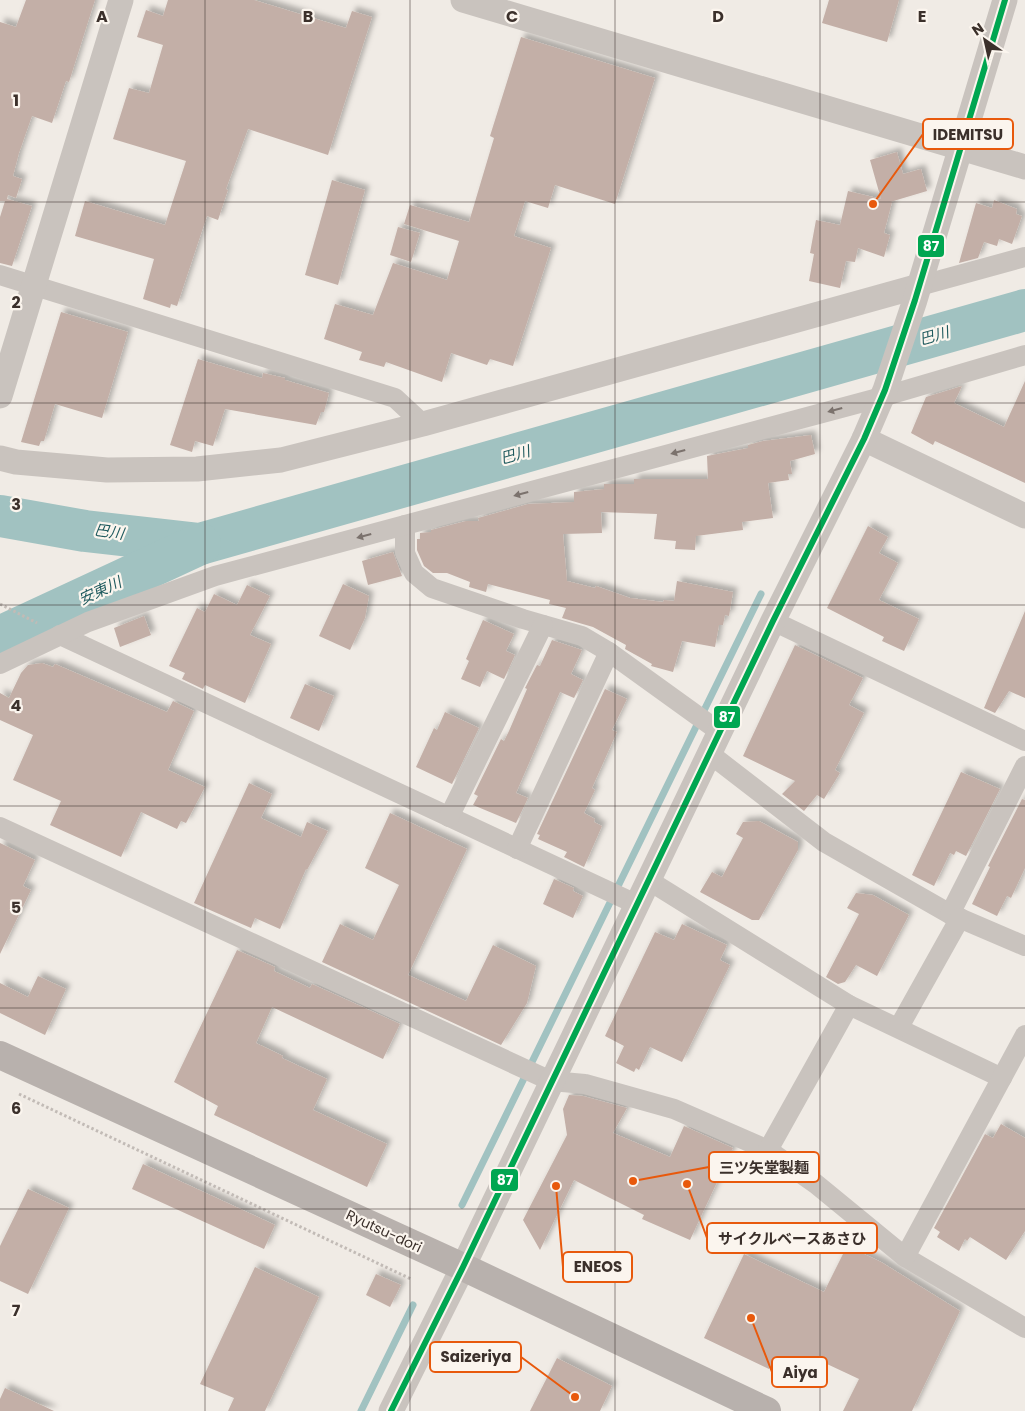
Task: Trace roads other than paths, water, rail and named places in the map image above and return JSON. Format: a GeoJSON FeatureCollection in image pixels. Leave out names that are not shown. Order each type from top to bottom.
{"type":"FeatureCollection","features":[{"type":"Feature","properties":{"kind":"main road","name":"Ryutsu-dori"},"geometry":{"type":"LineString","coordinates":[[0,1055],[463,1267],[767,1411]]}},
{"type":"Feature","properties":{"kind":"street"},"geometry":{"type":"LineString","coordinates":[[0,396],[121,0]]}},
{"type":"Feature","properties":{"kind":"street"},"geometry":{"type":"LineString","coordinates":[[462,0],[1025,168]]}},
{"type":"Feature","properties":{"kind":"street"},"geometry":{"type":"LineString","coordinates":[[391,1411],[463,1267],[773,621],[864,440],[884,393],[917,293],[1005,0]]}},
{"type":"Feature","properties":{"kind":"street"},"geometry":{"type":"LineString","coordinates":[[0,458],[16,462],[107,470],[197,468],[281,460],[917,293],[1025,257]]}},
{"type":"Feature","properties":{"kind":"street"},"geometry":{"type":"LineString","coordinates":[[0,275],[395,398],[423,424]]}},
{"type":"Feature","properties":{"kind":"street"},"geometry":{"type":"LineString","coordinates":[[0,664],[88,622],[216,576],[1025,355]]}},
{"type":"Feature","properties":{"kind":"street"},"geometry":{"type":"LineString","coordinates":[[864,440],[1025,516]]}},
{"type":"Feature","properties":{"kind":"street"},"geometry":{"type":"LineString","coordinates":[[405,525],[405,553],[414,574],[432,588],[582,636],[609,652],[715,743],[824,842],[955,916],[1025,946]]}},
{"type":"Feature","properties":{"kind":"street"},"geometry":{"type":"LineString","coordinates":[[773,621],[1025,741]]}},
{"type":"Feature","properties":{"kind":"street"},"geometry":{"type":"LineString","coordinates":[[449,817],[543,625]]}},
{"type":"Feature","properties":{"kind":"street"},"geometry":{"type":"LineString","coordinates":[[60,635],[636,904]]}},
{"type":"Feature","properties":{"kind":"street"},"geometry":{"type":"LineString","coordinates":[[517,849],[609,652]]}},
{"type":"Feature","properties":{"kind":"street"},"geometry":{"type":"LineString","coordinates":[[899,1027],[955,916],[1025,766]]}},
{"type":"Feature","properties":{"kind":"street"},"geometry":{"type":"LineString","coordinates":[[0,827],[551,1081],[585,1084],[674,1109],[768,1150],[816,1184],[905,1257],[1025,1328]]}},
{"type":"Feature","properties":{"kind":"street"},"geometry":{"type":"LineString","coordinates":[[648,880],[849,1005],[899,1027],[1002,1078]]}},
{"type":"Feature","properties":{"kind":"street"},"geometry":{"type":"LineString","coordinates":[[768,1150],[849,1005]]}},
{"type":"Feature","properties":{"kind":"street"},"geometry":{"type":"LineString","coordinates":[[905,1257],[1025,1035]]}},
{"type":"Feature","properties":{"kind":"waterway","name":"巴川"},"geometry":{"type":"LineString","coordinates":[[0,516],[85,531],[200,544],[1025,310]]}},
{"type":"Feature","properties":{"kind":"waterway","name":"安東川"},"geometry":{"type":"LineString","coordinates":[[0,637],[200,544]]}},
{"type":"Feature","properties":{"kind":"waterway"},"geometry":{"type":"LineString","coordinates":[[462,1205],[761,594]]}},
{"type":"Feature","properties":{"kind":"waterway"},"geometry":{"type":"LineString","coordinates":[[361,1411],[413,1305]]}},
{"type":"Feature","properties":{"kind":"place","name":"IDEMITSU"},"geometry":{"type":"Point","coordinates":[873,204]}},
{"type":"Feature","properties":{"kind":"place","name":"三ツ矢堂製麺"},"geometry":{"type":"Point","coordinates":[633,1181]}},
{"type":"Feature","properties":{"kind":"place","name":"サイクルベースあさひ"},"geometry":{"type":"Point","coordinates":[687,1184]}},
{"type":"Feature","properties":{"kind":"place","name":"ENEOS"},"geometry":{"type":"Point","coordinates":[556,1186]}},
{"type":"Feature","properties":{"kind":"place","name":"Aiya"},"geometry":{"type":"Point","coordinates":[751,1318]}},
{"type":"Feature","properties":{"kind":"place","name":"Saizeriya"},"geometry":{"type":"Point","coordinates":[575,1397]}}]}
